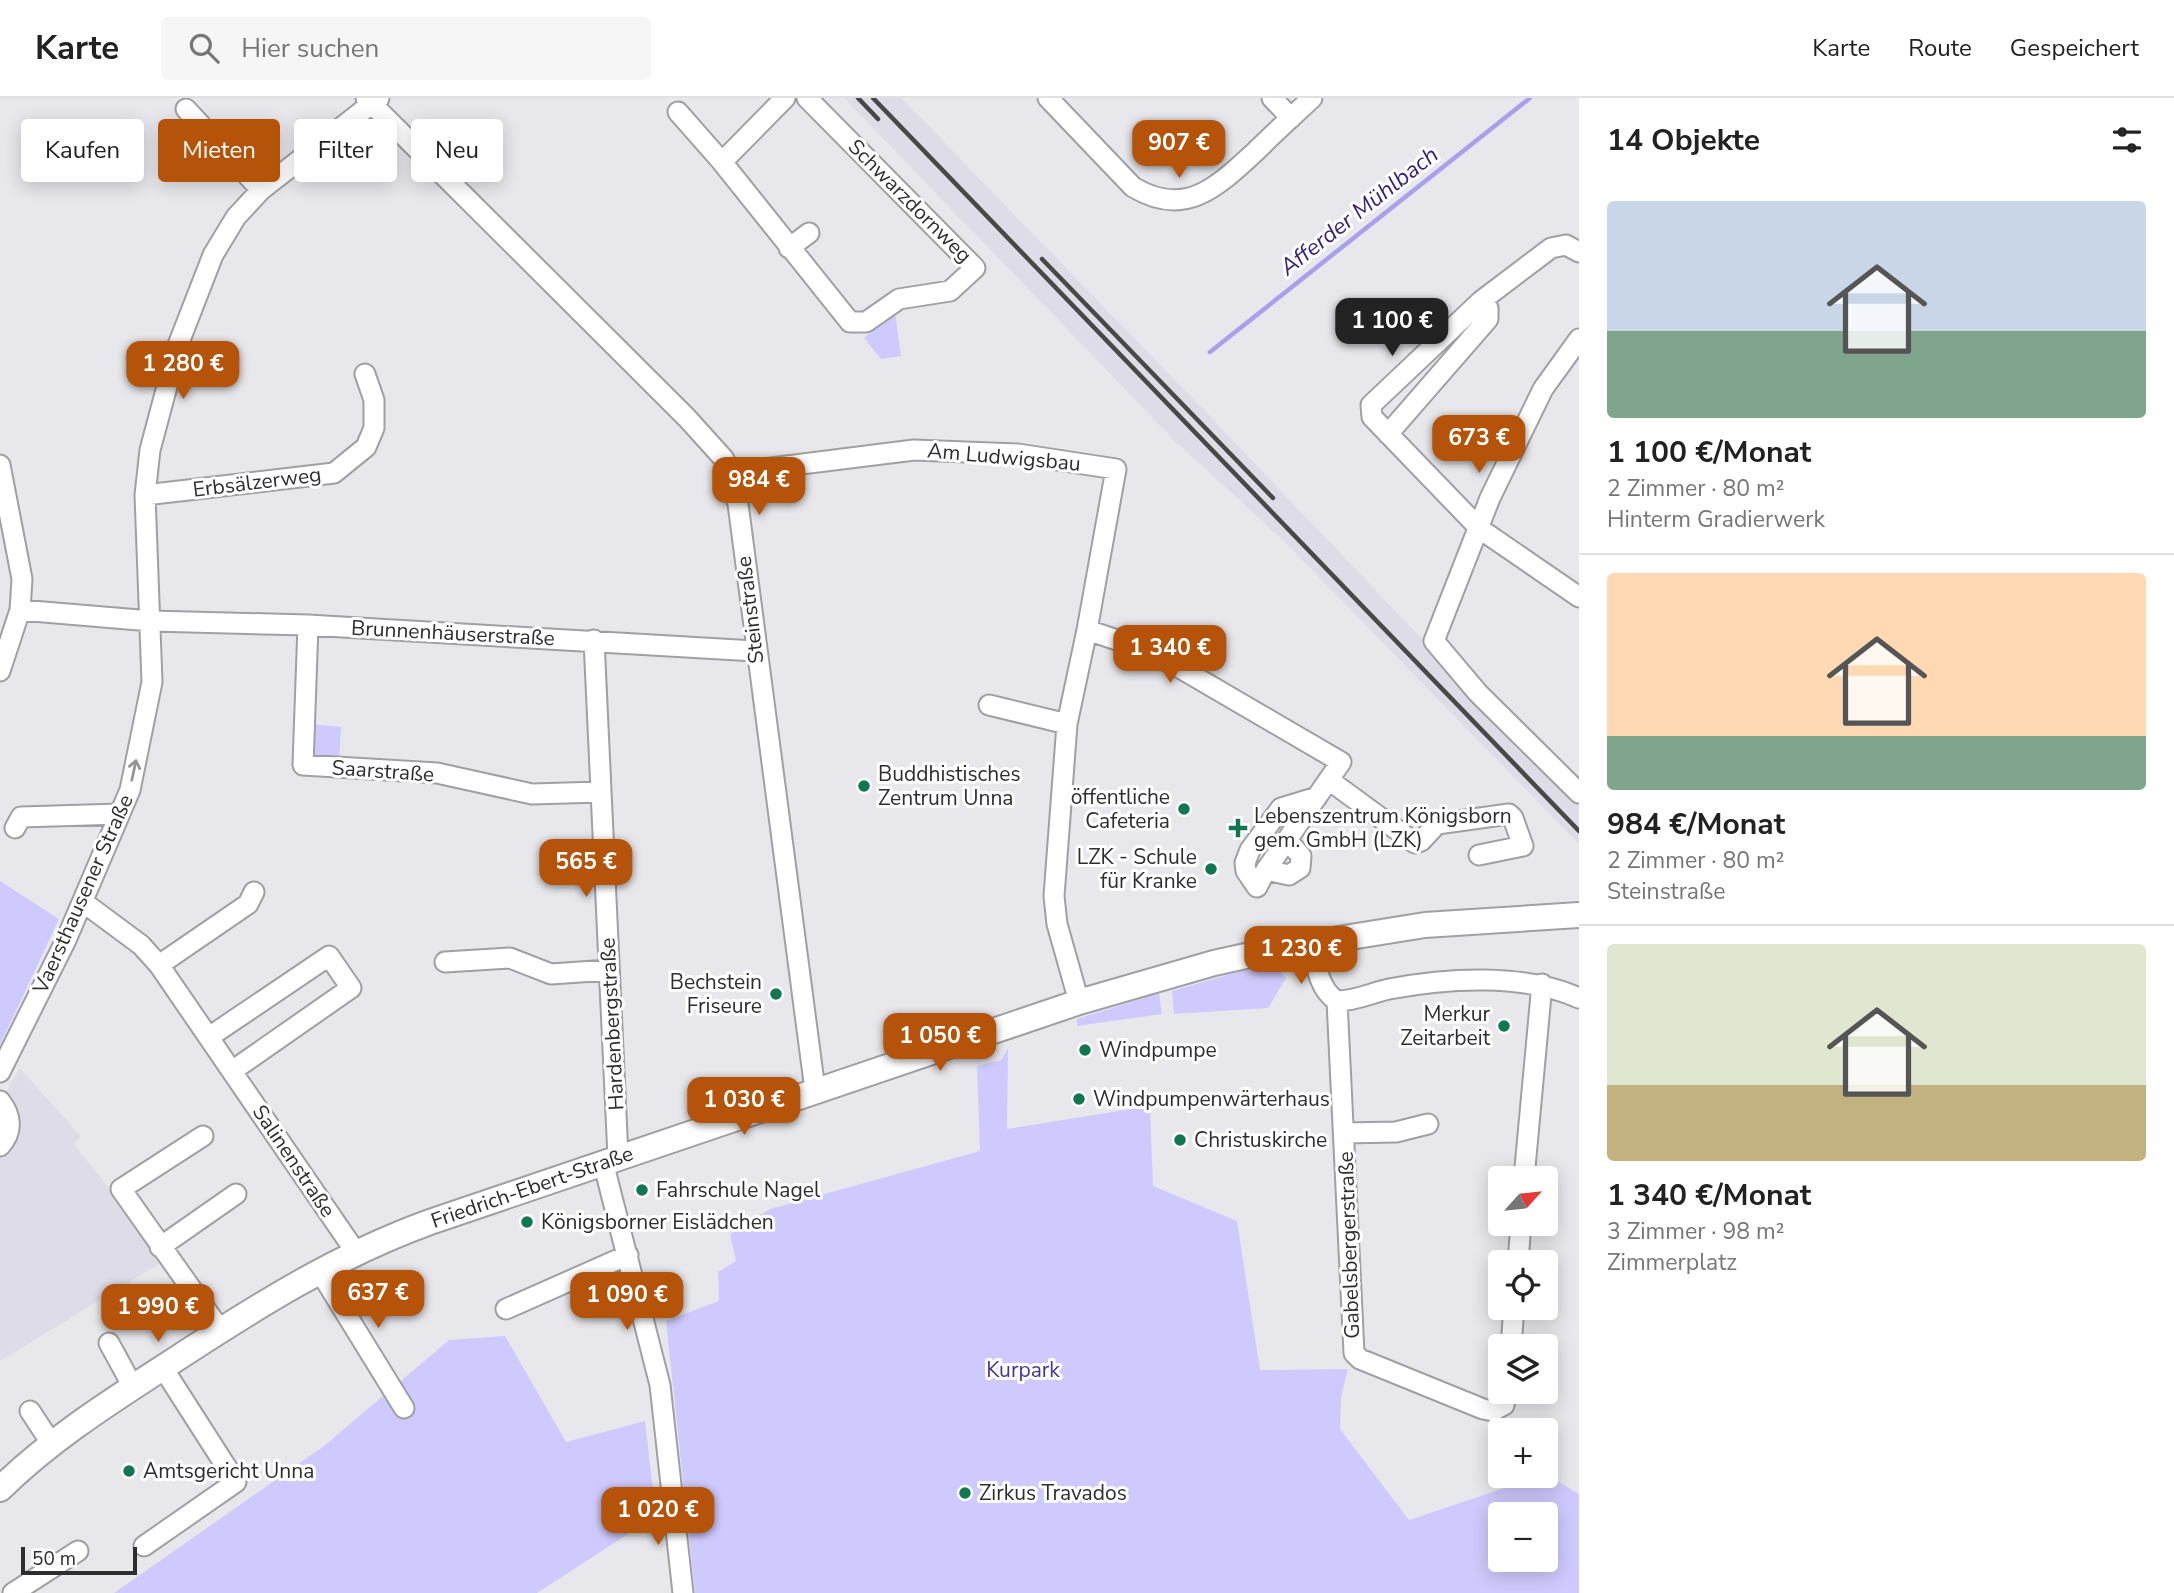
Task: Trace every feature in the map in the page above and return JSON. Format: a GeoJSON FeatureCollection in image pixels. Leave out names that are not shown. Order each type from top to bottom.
{"type":"FeatureCollection","features":[{"type":"Feature","properties":{"kind":"main road","name":"Friedrich-Ebert-Straße"},"geometry":{"type":"LineString","coordinates":[[0,1489],[51,1443],[133,1387],[319,1270],[355,1251],[814,1090],[1079,1002],[1214,964],[1312,943],[1470,920],[1579,915]]}},
{"type":"Feature","properties":{"kind":"street"},"geometry":{"type":"LineString","coordinates":[[722,162],[785,98]]}},
{"type":"Feature","properties":{"kind":"street","name":"Schwarzdornweg"},"geometry":{"type":"LineString","coordinates":[[678,112],[722,162],[849,322],[866,322],[899,299],[950,291],[975,268],[807,98]]}},
{"type":"Feature","properties":{"kind":"street"},"geometry":{"type":"LineString","coordinates":[[1048,98],[1133,187],[1147,196],[1165,200],[1182,200],[1210,190],[1311,98]]}},
{"type":"Feature","properties":{"kind":"street"},"geometry":{"type":"LineString","coordinates":[[1272,98],[1291,118]]}},
{"type":"Feature","properties":{"kind":"street","name":"Vaersthausener Straße"},"geometry":{"type":"LineString","coordinates":[[0,1072],[83,902],[130,790],[152,682],[145,495],[150,450],[167,382],[198,291],[213,255],[236,217],[261,190],[373,100]]}},
{"type":"Feature","properties":{"kind":"street","name":"Steinstraße"},"geometry":{"type":"LineString","coordinates":[[373,100],[687,418],[724,460],[730,473],[737,503],[814,1090]]}},
{"type":"Feature","properties":{"kind":"street"},"geometry":{"type":"LineString","coordinates":[[186,109],[261,190]]}},
{"type":"Feature","properties":{"kind":"street"},"geometry":{"type":"LineString","coordinates":[[789,248],[809,233]]}},
{"type":"Feature","properties":{"kind":"street"},"geometry":{"type":"LineString","coordinates":[[1579,252],[1558,244],[1482,301],[1371,405],[1371,417],[1480,529],[1579,597]]}},
{"type":"Feature","properties":{"kind":"street"},"geometry":{"type":"LineString","coordinates":[[1388,434],[1488,319],[1488,308],[1482,301]]}},
{"type":"Feature","properties":{"kind":"street"},"geometry":{"type":"LineString","coordinates":[[1579,339],[1543,389],[1490,498],[1434,641],[1478,693],[1579,793]]}},
{"type":"Feature","properties":{"kind":"street","name":"Erbsälzerweg"},"geometry":{"type":"LineString","coordinates":[[145,495],[334,473],[366,447],[374,428],[374,400],[365,373]]}},
{"type":"Feature","properties":{"kind":"street","name":"Am Ludwigsbau"},"geometry":{"type":"LineString","coordinates":[[730,473],[914,450],[1018,454],[1116,468],[1087,630]]}},
{"type":"Feature","properties":{"kind":"street"},"geometry":{"type":"LineString","coordinates":[[0,465],[22,579],[20,610],[0,671]]}},
{"type":"Feature","properties":{"kind":"street","name":"Brunnenhäuserstraße"},"geometry":{"type":"LineString","coordinates":[[20,610],[151,621],[308,625],[755,651]]}},
{"type":"Feature","properties":{"kind":"street","name":"Saarstraße"},"geometry":{"type":"LineString","coordinates":[[308,625],[303,765],[437,773],[532,794],[601,792]]}},
{"type":"Feature","properties":{"kind":"street"},"geometry":{"type":"LineString","coordinates":[[1079,1002],[1057,924],[1054,896],[1067,724],[1087,630],[1141,648],[1180,668],[1341,762],[1257,887],[1246,871],[1245,863],[1250,850],[1281,808],[1317,797]]}},
{"type":"Feature","properties":{"kind":"street","name":"Hardenbergstraße"},"geometry":{"type":"LineString","coordinates":[[594,640],[609,970],[610,1160],[628,1255],[660,1385],[683,1593]]}},
{"type":"Feature","properties":{"kind":"street"},"geometry":{"type":"LineString","coordinates":[[989,705],[1067,724]]}},
{"type":"Feature","properties":{"kind":"street"},"geometry":{"type":"LineString","coordinates":[[1329,780],[1415,843],[1421,841],[1437,824],[1509,814],[1523,846],[1479,855]]}},
{"type":"Feature","properties":{"kind":"street"},"geometry":{"type":"LineString","coordinates":[[15,828],[21,817],[120,814]]}},
{"type":"Feature","properties":{"kind":"street"},"geometry":{"type":"LineString","coordinates":[[1266,870],[1289,875],[1300,868],[1301,856],[1287,840]]}},
{"type":"Feature","properties":{"kind":"street"},"geometry":{"type":"LineString","coordinates":[[159,965],[248,904],[254,892]]}},
{"type":"Feature","properties":{"kind":"street","name":"Salinenstraße"},"geometry":{"type":"LineString","coordinates":[[83,902],[141,945],[159,965],[355,1251]]}},
{"type":"Feature","properties":{"kind":"street"},"geometry":{"type":"LineString","coordinates":[[1312,943],[1320,980],[1328,995],[1337,1001],[1406,986],[1493,981],[1542,984],[1579,998]]}},
{"type":"Feature","properties":{"kind":"street"},"geometry":{"type":"LineString","coordinates":[[209,1037],[329,956],[351,988],[233,1071]]}},
{"type":"Feature","properties":{"kind":"street"},"geometry":{"type":"LineString","coordinates":[[445,962],[510,958],[551,974],[609,970]]}},
{"type":"Feature","properties":{"kind":"street"},"geometry":{"type":"LineString","coordinates":[[1525,1166],[1542,984]]}},
{"type":"Feature","properties":{"kind":"street","name":"Gabelsbergerstraße"},"geometry":{"type":"LineString","coordinates":[[1337,1001],[1354,1353],[1360,1359],[1483,1409],[1493,1410],[1504,1404]]}},
{"type":"Feature","properties":{"kind":"street"},"geometry":{"type":"LineString","coordinates":[[0,1101],[7,1110],[10,1128],[0,1146]]}},
{"type":"Feature","properties":{"kind":"street"},"geometry":{"type":"LineString","coordinates":[[1344,1133],[1396,1132],[1428,1125]]}},
{"type":"Feature","properties":{"kind":"street"},"geometry":{"type":"LineString","coordinates":[[203,1136],[121,1189],[220,1331]]}},
{"type":"Feature","properties":{"kind":"street"},"geometry":{"type":"LineString","coordinates":[[160,1247],[236,1194]]}},
{"type":"Feature","properties":{"kind":"street"},"geometry":{"type":"LineString","coordinates":[[506,1309],[628,1255]]}},
{"type":"Feature","properties":{"kind":"street"},"geometry":{"type":"LineString","coordinates":[[319,1270],[404,1408]]}},
{"type":"Feature","properties":{"kind":"street"},"geometry":{"type":"LineString","coordinates":[[109,1343],[133,1387]]}},
{"type":"Feature","properties":{"kind":"street"},"geometry":{"type":"LineString","coordinates":[[144,1546],[236,1482],[163,1368]]}},
{"type":"Feature","properties":{"kind":"street"},"geometry":{"type":"LineString","coordinates":[[30,1411],[51,1443]]}},
{"type":"Feature","properties":{"kind":"street"},"geometry":{"type":"LineString","coordinates":[[13,1593],[78,1551]]}},
{"type":"Feature","properties":{"kind":"shaded area"},"geometry":{"type":"Polygon","coordinates":[[[844,98],[901,98],[1200,406],[1579,804],[1579,844],[1284,541],[1176,442],[844,98]]]}},
{"type":"Feature","properties":{"kind":"shaded area"},"geometry":{"type":"Polygon","coordinates":[[[20,1068],[81,1137],[74,1144],[141,1229],[162,1262],[0,1361],[0,1102],[20,1068]]]}},
{"type":"Feature","properties":{"kind":"green space"},"geometry":{"type":"Polygon","coordinates":[[[895,312],[901,356],[881,359],[864,338],[895,312]]]}},
{"type":"Feature","properties":{"kind":"green space"},"geometry":{"type":"Polygon","coordinates":[[[311,724],[341,727],[339,763],[315,761],[309,752],[311,724]]]}},
{"type":"Feature","properties":{"kind":"green space"},"geometry":{"type":"Polygon","coordinates":[[[0,881],[59,919],[0,1045],[0,881]]]}},
{"type":"Feature","properties":{"kind":"green space"},"geometry":{"type":"Polygon","coordinates":[[[1278,969],[1286,978],[1268,1008],[1174,1014],[1172,991],[1241,971],[1278,969]]]}},
{"type":"Feature","properties":{"kind":"green space"},"geometry":{"type":"Polygon","coordinates":[[[1159,993],[1162,1014],[1077,1026],[1077,1019],[1159,993]]]}},
{"type":"Feature","properties":{"kind":"green space","name":"Kurpark"},"geometry":{"type":"Polygon","coordinates":[[[1008,1048],[1007,1129],[1150,1106],[1153,1186],[1237,1221],[1260,1370],[1348,1369],[1341,1397],[1340,1429],[1409,1520],[1504,1488],[1558,1488],[1558,1481],[1579,1494],[1579,1593],[695,1593],[666,1321],[719,1301],[718,1272],[736,1261],[730,1234],[770,1209],[980,1151],[977,1066],[1001,1060],[1008,1048]]]}},
{"type":"Feature","properties":{"kind":"green space"},"geometry":{"type":"Polygon","coordinates":[[[505,1336],[566,1442],[645,1421],[656,1516],[537,1593],[114,1593],[324,1446],[449,1340],[505,1336]]]}},
{"type":"Feature","properties":{"kind":"waterway","name":"Afferder Mühlbach"},"geometry":{"type":"LineString","coordinates":[[1210,352],[1530,98]]}},
{"type":"Feature","properties":{"kind":"railway"},"geometry":{"type":"LineString","coordinates":[[858,98],[878,119]]}},
{"type":"Feature","properties":{"kind":"railway"},"geometry":{"type":"LineString","coordinates":[[873,98],[1579,831]]}},
{"type":"Feature","properties":{"kind":"railway"},"geometry":{"type":"LineString","coordinates":[[1042,259],[1273,498]]}},
{"type":"Feature","properties":{"kind":"place","name":"Buddhistisches Zentrum Unna"},"geometry":{"type":"Point","coordinates":[864,786]}},
{"type":"Feature","properties":{"kind":"place","name":"öffentliche Cafeteria"},"geometry":{"type":"Point","coordinates":[1184,809]}},
{"type":"Feature","properties":{"kind":"place","name":"Lebenszentrum Königsborn gem. GmbH (LZK)"},"geometry":{"type":"Point","coordinates":[1238,828]}},
{"type":"Feature","properties":{"kind":"place","name":"LZK - Schule für Kranke"},"geometry":{"type":"Point","coordinates":[1211,869]}},
{"type":"Feature","properties":{"kind":"place","name":"Bechstein Friseure"},"geometry":{"type":"Point","coordinates":[776,994]}},
{"type":"Feature","properties":{"kind":"place","name":"Merkur Zeitarbeit"},"geometry":{"type":"Point","coordinates":[1504,1026]}},
{"type":"Feature","properties":{"kind":"place","name":"Windpumpe"},"geometry":{"type":"Point","coordinates":[1085,1050]}},
{"type":"Feature","properties":{"kind":"place","name":"Windpumpenwärterhaus"},"geometry":{"type":"Point","coordinates":[1079,1099]}},
{"type":"Feature","properties":{"kind":"place","name":"Christuskirche"},"geometry":{"type":"Point","coordinates":[1180,1140]}},
{"type":"Feature","properties":{"kind":"place","name":"Fahrschule Nagel"},"geometry":{"type":"Point","coordinates":[642,1190]}},
{"type":"Feature","properties":{"kind":"place","name":"Königsborner Eislädchen"},"geometry":{"type":"Point","coordinates":[527,1222]}},
{"type":"Feature","properties":{"kind":"place","name":"Amtsgericht Unna"},"geometry":{"type":"Point","coordinates":[129,1471]}},
{"type":"Feature","properties":{"kind":"place","name":"Zirkus Travados"},"geometry":{"type":"Point","coordinates":[965,1493]}}]}
